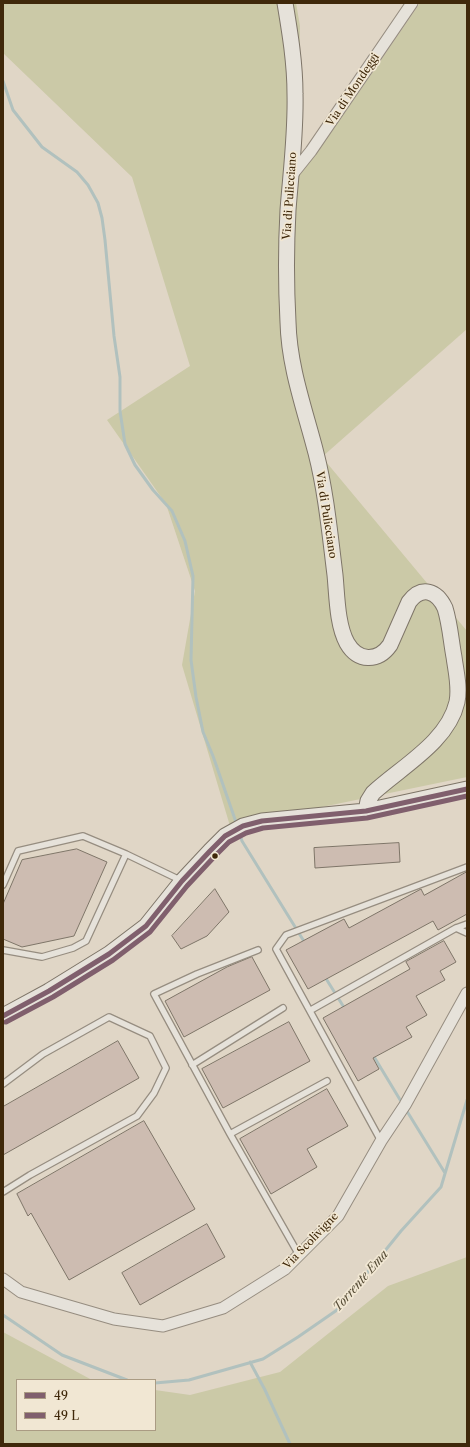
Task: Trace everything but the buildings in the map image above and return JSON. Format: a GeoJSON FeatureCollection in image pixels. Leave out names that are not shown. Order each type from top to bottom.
{"type":"FeatureCollection","features":[{"type":"Feature","properties":{"kind":"street","name":"Via di Pulicciano"},"geometry":{"type":"LineString","coordinates":[[285,3],[293,57],[295,92],[295,120],[286,272],[289,343],[296,381],[319,465],[332,544],[341,625],[349,646],[360,655],[370,658],[380,656],[386,652],[390,645],[413,596],[422,592],[432,594],[442,602],[446,608],[458,684],[457,702],[454,711],[442,731],[418,756],[373,793],[368,801],[366,811]]}},
{"type":"Feature","properties":{"kind":"street","name":"Via di Mondeggi"},"geometry":{"type":"LineString","coordinates":[[291,176],[311,151],[412,3]]}},
{"type":"Feature","properties":{"kind":"street"},"geometry":{"type":"LineString","coordinates":[[3,1016],[49,992],[109,954],[146,926],[182,881],[210,851],[225,836],[238,829],[262,821],[366,811],[467,789]]}},
{"type":"Feature","properties":{"kind":"street","name":"Via Scolivigne"},"geometry":{"type":"LineString","coordinates":[[3,1279],[22,1292],[114,1319],[163,1326],[223,1308],[285,1269],[338,1216],[381,1140],[405,1105],[467,992]]}},
{"type":"Feature","properties":{"kind":"lane"},"geometry":{"type":"LineString","coordinates":[[3,885],[18,851],[83,836],[126,854],[182,881]]}},
{"type":"Feature","properties":{"kind":"lane"},"geometry":{"type":"LineString","coordinates":[[3,950],[42,957],[73,948],[86,941],[126,854]]}},
{"type":"Feature","properties":{"kind":"lane"},"geometry":{"type":"LineString","coordinates":[[381,1140],[311,1010],[276,949],[286,935],[467,867]]}},
{"type":"Feature","properties":{"kind":"lane"},"geometry":{"type":"LineString","coordinates":[[311,1010],[456,928],[467,924]]}},
{"type":"Feature","properties":{"kind":"lane"},"geometry":{"type":"LineString","coordinates":[[456,928],[467,933]]}},
{"type":"Feature","properties":{"kind":"lane"},"geometry":{"type":"LineString","coordinates":[[258,950],[197,974],[154,994],[230,1134],[299,1255]]}},
{"type":"Feature","properties":{"kind":"lane"},"geometry":{"type":"LineString","coordinates":[[192,1065],[283,1008]]}},
{"type":"Feature","properties":{"kind":"lane"},"geometry":{"type":"LineString","coordinates":[[3,1084],[43,1054],[109,1017],[150,1036],[166,1068],[154,1093],[137,1116],[30,1175],[3,1192]]}},
{"type":"Feature","properties":{"kind":"lane"},"geometry":{"type":"LineString","coordinates":[[230,1134],[326,1081]]}},
{"type":"Feature","properties":{"kind":"shaded area"},"geometry":{"type":"Polygon","coordinates":[[[3,3],[296,3],[300,26],[298,176],[346,111],[420,3],[467,3],[467,329],[322,457],[467,631],[467,777],[230,826],[182,665],[195,591],[166,504],[107,420],[190,366],[132,177],[3,53],[3,3]]]}},
{"type":"Feature","properties":{"kind":"shaded area"},"geometry":{"type":"Polygon","coordinates":[[[467,1257],[467,1444],[3,1444],[3,1332],[90,1379],[16,1379],[16,1431],[156,1431],[156,1390],[190,1395],[280,1372],[388,1286],[467,1257]]]}},
{"type":"Feature","properties":{"kind":"waterway"},"geometry":{"type":"LineString","coordinates":[[3,81],[13,110],[42,147],[77,172],[88,185],[98,203],[105,240],[114,336],[120,377],[120,411],[125,444],[135,465],[153,490],[172,511],[185,541],[193,576],[191,660],[196,697],[203,732],[237,825]]}},
{"type":"Feature","properties":{"kind":"waterway"},"geometry":{"type":"LineString","coordinates":[[239,832],[242,841],[305,943]]}},
{"type":"Feature","properties":{"kind":"waterway"},"geometry":{"type":"LineString","coordinates":[[325,977],[345,1009]]}},
{"type":"Feature","properties":{"kind":"waterway"},"geometry":{"type":"LineString","coordinates":[[373,1055],[402,1103]]}},
{"type":"Feature","properties":{"kind":"waterway","name":"Torrente Ema"},"geometry":{"type":"LineString","coordinates":[[156,1383],[189,1380],[263,1359],[337,1310],[401,1231],[441,1187],[467,1100]]}},
{"type":"Feature","properties":{"kind":"waterway"},"geometry":{"type":"LineString","coordinates":[[405,1108],[445,1173]]}},
{"type":"Feature","properties":{"kind":"waterway","name":"Torrente Ema"},"geometry":{"type":"LineString","coordinates":[[3,1315],[62,1355],[124,1379]]}},
{"type":"Feature","properties":{"kind":"waterway"},"geometry":{"type":"LineString","coordinates":[[250,1362],[265,1390],[290,1444]]}},
{"type":"Feature","properties":{"kind":"transit line","name":"49"},"geometry":{"type":"LineString","coordinates":[[3,1016],[49,991],[109,954],[146,926],[182,881],[210,851],[225,836],[243,826],[262,821],[366,811],[467,789]]}},
{"type":"Feature","properties":{"kind":"transit line"},"geometry":{"type":"LineString","coordinates":[[6,1022],[53,997],[113,960],[150,932],[187,886],[215,856],[229,842],[246,833],[263,828],[367,818],[467,796]]}}]}
